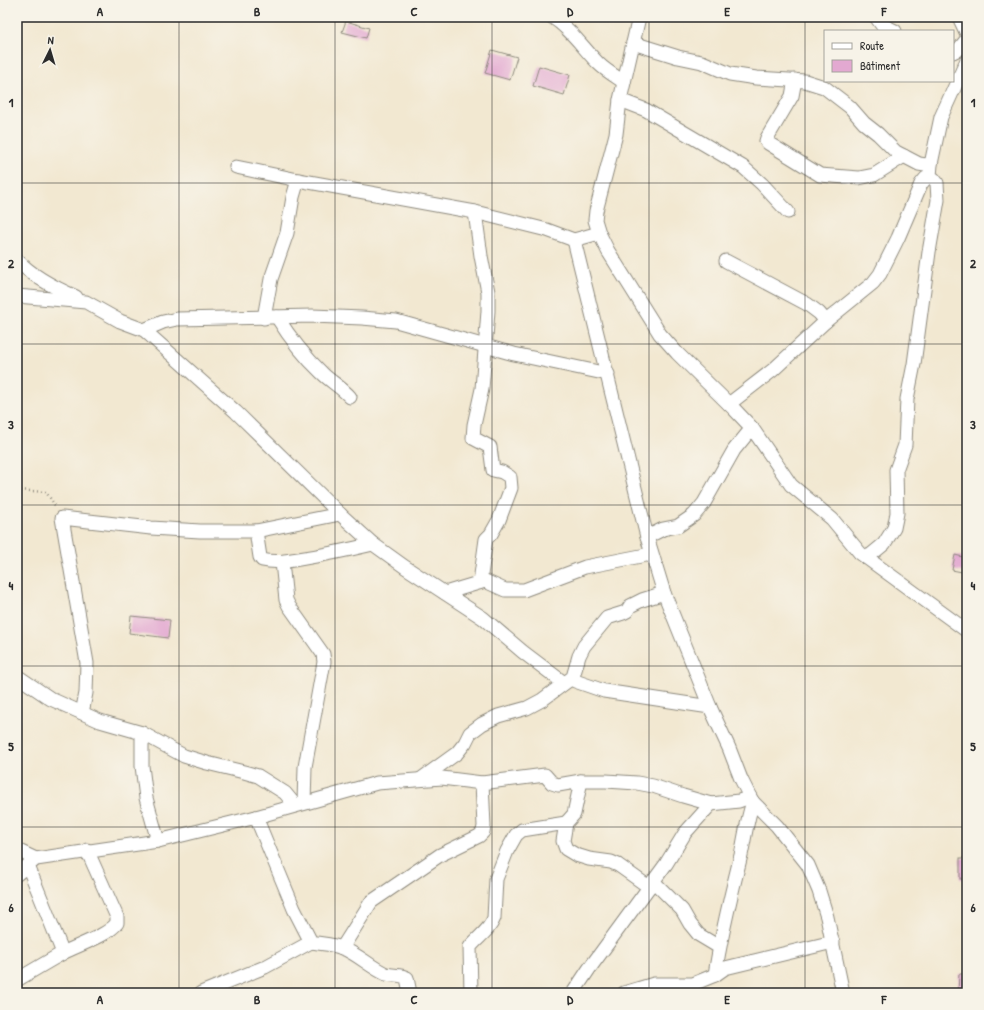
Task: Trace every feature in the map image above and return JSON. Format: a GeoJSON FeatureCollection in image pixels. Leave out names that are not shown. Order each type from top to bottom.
{"type":"FeatureCollection","features":[{"type":"Feature","properties":{"kind":"street"},"geometry":{"type":"LineString","coordinates":[[552,17],[575,36],[598,64],[624,82]]}},
{"type":"Feature","properties":{"kind":"street"},"geometry":{"type":"LineString","coordinates":[[639,17],[620,100],[616,134],[596,211],[595,220],[599,233],[608,251],[660,334],[752,428],[791,485],[832,519],[860,553],[967,631]]}},
{"type":"Feature","properties":{"kind":"street"},"geometry":{"type":"LineString","coordinates":[[876,17],[881,24],[893,30]]}},
{"type":"Feature","properties":{"kind":"street"},"geometry":{"type":"LineString","coordinates":[[959,17],[967,34]]}},
{"type":"Feature","properties":{"kind":"street"},"geometry":{"type":"LineString","coordinates":[[954,52],[959,50],[967,39]]}},
{"type":"Feature","properties":{"kind":"street"},"geometry":{"type":"LineString","coordinates":[[633,43],[678,57],[702,62],[730,74],[756,78],[805,81],[824,87],[850,107],[864,123],[878,134],[896,152],[925,165],[931,170],[937,184],[938,200],[929,252],[914,364],[907,399],[905,445],[896,470],[897,513],[894,528],[884,544],[867,558]]}},
{"type":"Feature","properties":{"kind":"street"},"geometry":{"type":"LineString","coordinates":[[729,404],[773,370],[826,321],[873,283],[880,274],[898,238],[920,184],[931,170],[941,117],[967,60]]}},
{"type":"Feature","properties":{"kind":"street"},"geometry":{"type":"LineString","coordinates":[[795,80],[792,96],[767,138],[766,141],[768,143],[820,175],[859,178],[874,175],[904,156]]}},
{"type":"Feature","properties":{"kind":"street"},"geometry":{"type":"LineString","coordinates":[[620,100],[646,110],[743,167],[762,184],[788,212]]}},
{"type":"Feature","properties":{"kind":"street"},"geometry":{"type":"LineString","coordinates":[[236,167],[298,180],[475,212],[547,230],[574,240],[599,233]]}},
{"type":"Feature","properties":{"kind":"street"},"geometry":{"type":"LineString","coordinates":[[298,180],[293,197],[287,233],[271,278],[271,318],[323,374],[342,388],[350,397]]}},
{"type":"Feature","properties":{"kind":"street"},"geometry":{"type":"LineString","coordinates":[[475,212],[480,256],[488,292],[486,346],[482,389],[474,425],[473,438],[490,447],[493,470],[502,472],[510,477],[511,488],[499,520],[491,534],[486,539],[480,582]]}},
{"type":"Feature","properties":{"kind":"street"},"geometry":{"type":"LineString","coordinates":[[574,240],[651,554],[664,593],[741,779],[752,799],[778,826],[808,865],[819,890],[828,917],[844,993]]}},
{"type":"Feature","properties":{"kind":"street"},"geometry":{"type":"LineString","coordinates":[[17,260],[24,267],[52,286],[86,302],[120,321],[144,330],[236,412],[340,514],[373,544],[445,594],[459,601],[483,618],[523,652],[568,680],[604,691],[710,707]]}},
{"type":"Feature","properties":{"kind":"street"},"geometry":{"type":"LineString","coordinates":[[726,261],[807,304],[819,313],[826,321]]}},
{"type":"Feature","properties":{"kind":"street"},"geometry":{"type":"LineString","coordinates":[[17,296],[86,302]]}},
{"type":"Feature","properties":{"kind":"street"},"geometry":{"type":"LineString","coordinates":[[144,330],[163,322],[177,319],[336,317],[396,321],[514,354],[608,374]]}},
{"type":"Feature","properties":{"kind":"street"},"geometry":{"type":"LineString","coordinates":[[647,537],[662,529],[678,526],[694,515],[704,503],[734,450],[752,428]]}},
{"type":"Feature","properties":{"kind":"street"},"geometry":{"type":"LineString","coordinates":[[82,713],[86,693],[87,663],[62,518],[151,528],[200,531],[256,531],[340,514]]}},
{"type":"Feature","properties":{"kind":"street"},"geometry":{"type":"LineString","coordinates":[[256,531],[260,557],[262,560],[282,562],[324,555],[373,544]]}},
{"type":"Feature","properties":{"kind":"street"},"geometry":{"type":"LineString","coordinates":[[445,594],[485,581],[504,590],[524,590],[585,567],[651,554]]}},
{"type":"Feature","properties":{"kind":"street"},"geometry":{"type":"LineString","coordinates":[[282,562],[286,600],[323,654],[324,662],[304,767],[299,804]]}},
{"type":"Feature","properties":{"kind":"street"},"geometry":{"type":"LineString","coordinates":[[418,781],[457,753],[470,733],[482,724],[498,716],[527,708],[542,700],[568,680],[584,646],[607,618],[627,611],[630,606],[642,600],[664,593]]}},
{"type":"Feature","properties":{"kind":"street"},"geometry":{"type":"LineString","coordinates":[[17,676],[51,699],[100,721],[142,733],[184,756],[258,776],[299,804]]}},
{"type":"Feature","properties":{"kind":"street"},"geometry":{"type":"LineString","coordinates":[[142,733],[142,766],[146,798],[158,841]]}},
{"type":"Feature","properties":{"kind":"street"},"geometry":{"type":"LineString","coordinates":[[27,866],[87,850],[158,841],[256,817],[377,783],[442,778],[482,784],[545,775],[552,783],[558,785],[581,781],[606,781],[653,786],[711,804],[752,799]]}},
{"type":"Feature","properties":{"kind":"street"},"geometry":{"type":"LineString","coordinates":[[581,781],[574,814],[566,823],[564,841],[566,849],[582,857],[611,862],[651,884],[679,905],[699,935],[719,947]]}},
{"type":"Feature","properties":{"kind":"street"},"geometry":{"type":"LineString","coordinates":[[342,948],[371,902],[440,855],[480,836],[483,832],[484,826],[482,784]]}},
{"type":"Feature","properties":{"kind":"street"},"geometry":{"type":"LineString","coordinates":[[714,974],[752,799]]}},
{"type":"Feature","properties":{"kind":"street"},"geometry":{"type":"LineString","coordinates":[[573,993],[651,884],[685,833],[711,804]]}},
{"type":"Feature","properties":{"kind":"street"},"geometry":{"type":"LineString","coordinates":[[256,817],[294,909],[311,942]]}},
{"type":"Feature","properties":{"kind":"street"},"geometry":{"type":"LineString","coordinates":[[471,993],[470,947],[488,930],[492,923],[496,879],[507,851],[516,835],[522,830],[566,823]]}},
{"type":"Feature","properties":{"kind":"street"},"geometry":{"type":"LineString","coordinates":[[17,850],[27,866],[63,954]]}},
{"type":"Feature","properties":{"kind":"street"},"geometry":{"type":"LineString","coordinates":[[17,980],[63,954],[107,932],[117,923],[117,917],[87,850]]}},
{"type":"Feature","properties":{"kind":"street"},"geometry":{"type":"LineString","coordinates":[[201,993],[265,967],[311,942],[342,948],[388,975],[404,976],[407,978],[410,993]]}},
{"type":"Feature","properties":{"kind":"street"},"geometry":{"type":"LineString","coordinates":[[624,993],[654,984],[696,988],[714,974],[725,968],[833,942]]}},
{"type":"Feature","properties":{"kind":"path"},"geometry":{"type":"LineString","coordinates":[[17,490],[46,492],[62,518]]}},
{"type":"Feature","properties":{"kind":"building"},"geometry":{"type":"Polygon","coordinates":[[[346,21],[369,28],[366,38],[342,32],[346,21]]]}},
{"type":"Feature","properties":{"kind":"building"},"geometry":{"type":"Polygon","coordinates":[[[492,50],[517,57],[510,80],[485,73],[492,50]]]}},
{"type":"Feature","properties":{"kind":"building"},"geometry":{"type":"Polygon","coordinates":[[[539,66],[570,75],[564,95],[533,86],[539,66]]]}},
{"type":"Feature","properties":{"kind":"building"},"geometry":{"type":"Polygon","coordinates":[[[955,555],[967,558],[967,573],[952,570],[955,555]]]}},
{"type":"Feature","properties":{"kind":"building"},"geometry":{"type":"Polygon","coordinates":[[[131,616],[170,620],[168,638],[129,633],[131,616]]]}},
{"type":"Feature","properties":{"kind":"building"},"geometry":{"type":"Polygon","coordinates":[[[960,858],[967,858],[967,879],[960,879],[960,858]]]}},
{"type":"Feature","properties":{"kind":"building"},"geometry":{"type":"Polygon","coordinates":[[[959,974],[967,974],[967,993],[958,993],[959,974]]]}}]}
